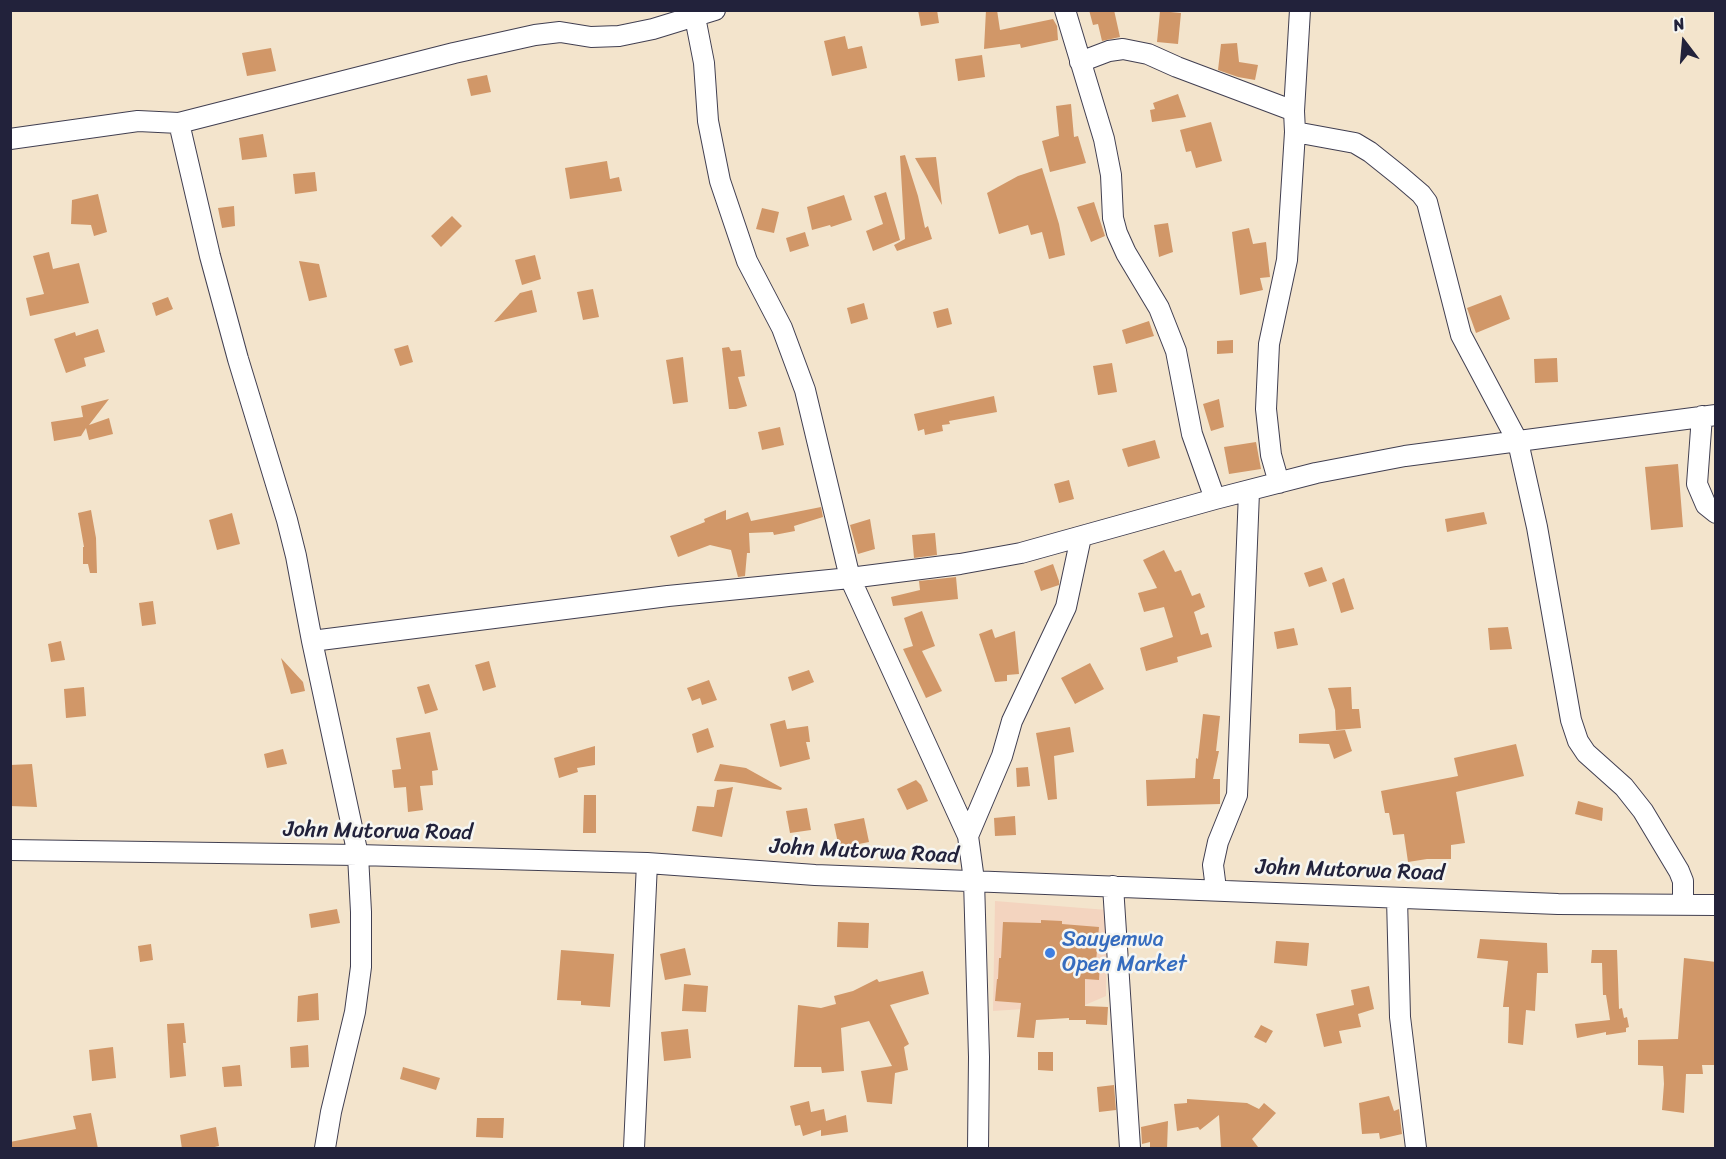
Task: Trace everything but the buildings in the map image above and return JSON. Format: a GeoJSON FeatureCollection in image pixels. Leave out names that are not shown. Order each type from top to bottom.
{"type":"FeatureCollection","features":[{"type":"Feature","properties":{"kind":"street"},"geometry":{"type":"LineString","coordinates":[[10,139],[138,121],[179,123],[442,56],[535,35],[560,32],[591,37],[619,36],[715,10]]}},
{"type":"Feature","properties":{"kind":"street"},"geometry":{"type":"LineString","coordinates":[[1065,10],[1104,139],[1111,175],[1113,218],[1117,233],[1126,253],[1159,308],[1176,351],[1192,434],[1215,499]]}},
{"type":"Feature","properties":{"kind":"street"},"geometry":{"type":"LineString","coordinates":[[1279,483],[1271,455],[1266,409],[1269,344],[1287,260],[1300,10]]}},
{"type":"Feature","properties":{"kind":"street"},"geometry":{"type":"LineString","coordinates":[[695,17],[704,63],[708,121],[720,181],[747,261],[782,328],[805,390],[850,578],[968,836],[974,880],[979,1057],[978,1149]]}},
{"type":"Feature","properties":{"kind":"street"},"geometry":{"type":"LineString","coordinates":[[1080,62],[1109,51],[1123,49],[1148,54],[1294,111]]}},
{"type":"Feature","properties":{"kind":"street"},"geometry":{"type":"LineString","coordinates":[[179,123],[234,347],[296,556],[358,855],[361,967],[355,1012],[331,1112],[325,1149]]}},
{"type":"Feature","properties":{"kind":"street"},"geometry":{"type":"LineString","coordinates":[[1295,132],[1355,144],[1370,152],[1400,176],[1427,202],[1461,335],[1518,442],[1537,527],[1571,720],[1578,741],[1586,753],[1624,787],[1643,811],[1683,880],[1683,905]]}},
{"type":"Feature","properties":{"kind":"street"},"geometry":{"type":"LineString","coordinates":[[312,641],[668,596],[850,578],[960,564],[1021,553],[1316,473],[1405,456],[1709,416],[1697,484],[1706,505],[1716,513]]}},
{"type":"Feature","properties":{"kind":"street"},"geometry":{"type":"LineString","coordinates":[[1216,889],[1213,865],[1218,842],[1238,795],[1249,492]]}},
{"type":"Feature","properties":{"kind":"street"},"geometry":{"type":"LineString","coordinates":[[968,836],[1002,756],[1012,722],[1066,607],[1081,537]]}},
{"type":"Feature","properties":{"kind":"street","name":"John Mutorwa Road"},"geometry":{"type":"LineString","coordinates":[[10,850],[358,855],[647,863],[815,875],[1216,889],[1397,898],[1558,904],[1716,905]]}},
{"type":"Feature","properties":{"kind":"street"},"geometry":{"type":"LineString","coordinates":[[633,1149],[647,863]]}},
{"type":"Feature","properties":{"kind":"street"},"geometry":{"type":"LineString","coordinates":[[1113,886],[1130,1149]]}},
{"type":"Feature","properties":{"kind":"street"},"geometry":{"type":"LineString","coordinates":[[1397,898],[1400,1017],[1416,1149]]}},
{"type":"Feature","properties":{"kind":"shaded area","name":"Sauyemwa Open Market"},"geometry":{"type":"Polygon","coordinates":[[[995,901],[1107,910],[1106,996],[1085,1005],[993,1011],[995,901]]]}},
{"type":"Feature","properties":{"kind":"place","name":"Sauyemwa Open Market"},"geometry":{"type":"Point","coordinates":[1050,953]}}]}
